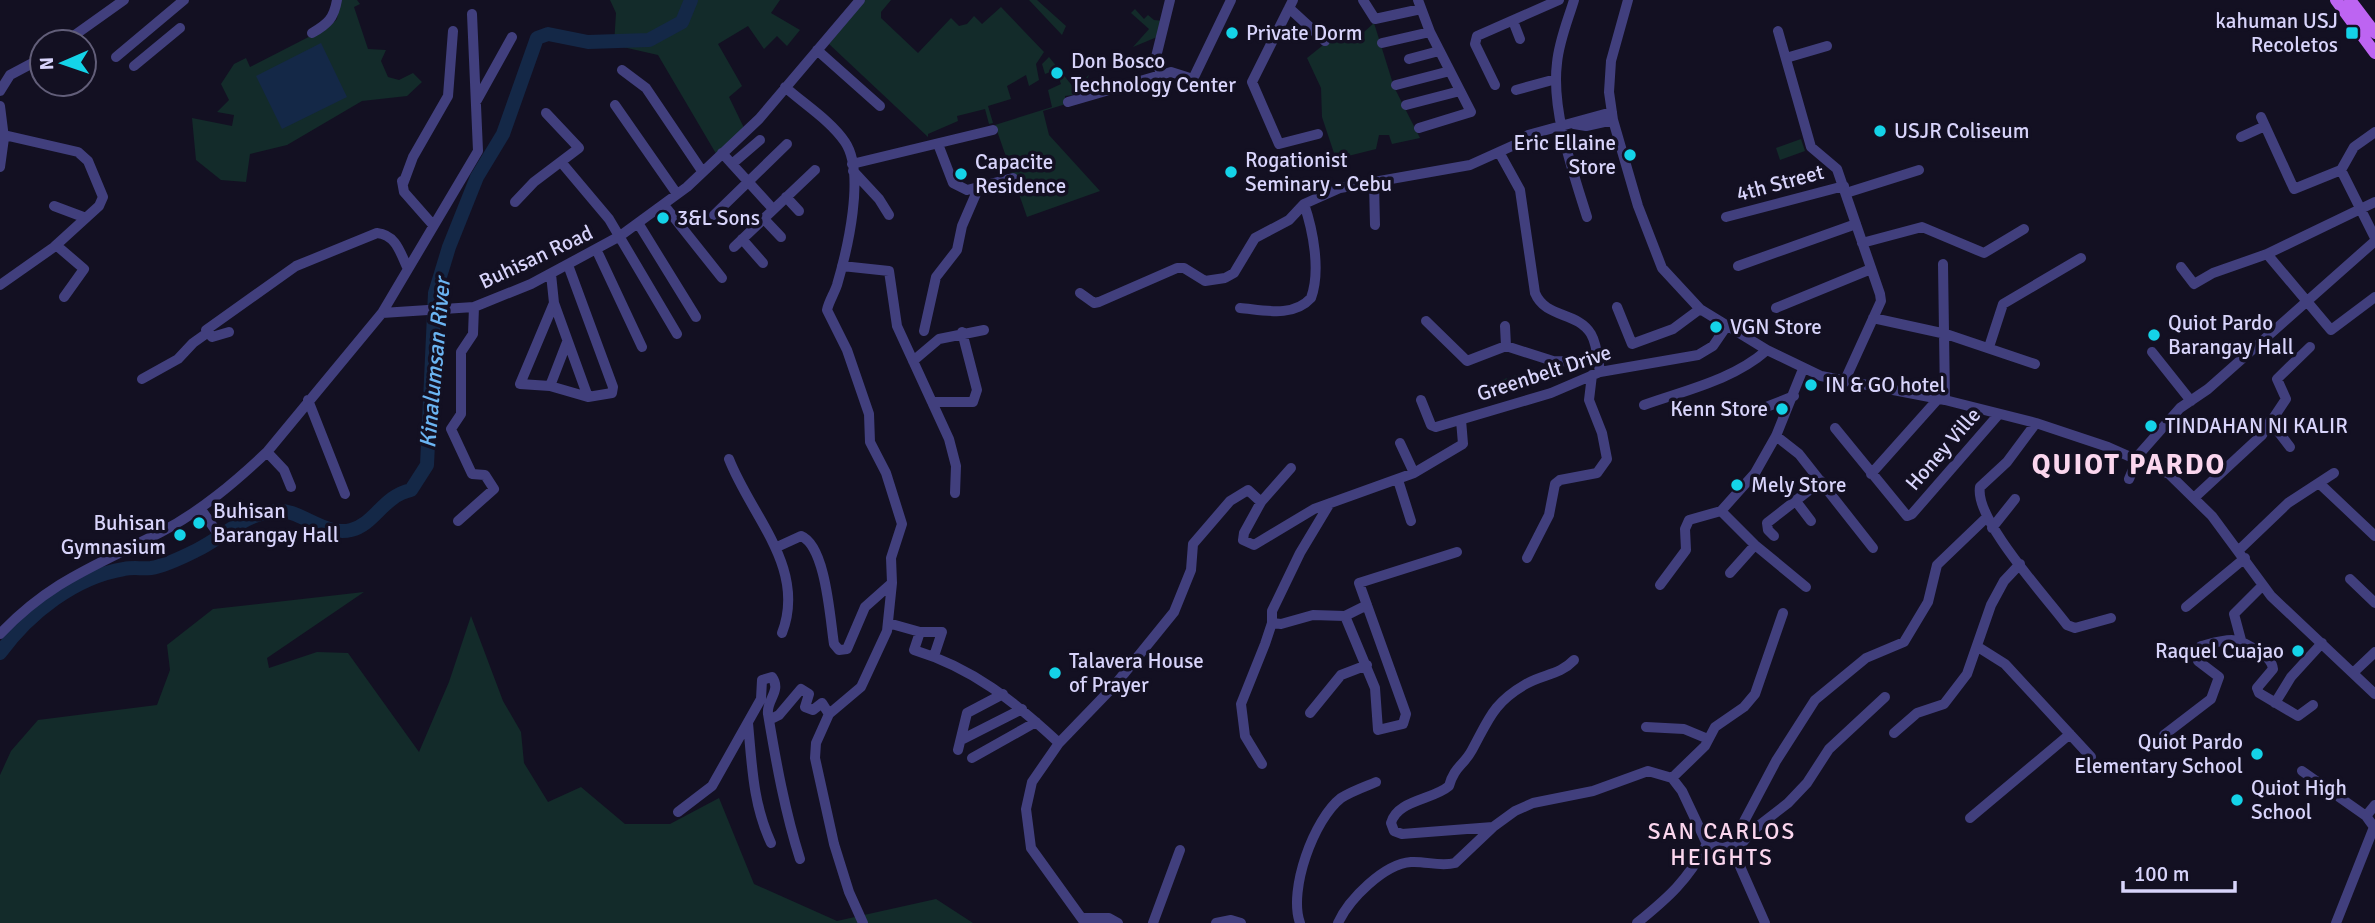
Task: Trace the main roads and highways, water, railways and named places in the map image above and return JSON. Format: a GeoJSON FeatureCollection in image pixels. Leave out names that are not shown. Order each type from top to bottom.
{"type":"FeatureCollection","features":[{"type":"Feature","properties":{"kind":"main road"},"geometry":{"type":"LineString","coordinates":[[2336,0],[2375,53]]}},
{"type":"Feature","properties":{"kind":"main road"},"geometry":{"type":"LineString","coordinates":[[2350,0],[2375,33]]}},
{"type":"Feature","properties":{"kind":"water"},"geometry":{"type":"Polygon","coordinates":[[[321,43],[347,97],[282,129],[256,76],[321,43]]]}},
{"type":"Feature","properties":{"kind":"waterway","name":"Kinalumsan River"},"geometry":{"type":"LineString","coordinates":[[0,653],[39,611],[54,599],[88,580],[124,569],[151,568],[168,563],[264,513],[284,511],[331,530],[351,530],[367,522],[393,498],[411,490],[427,465],[435,293],[449,247],[477,177],[503,134],[537,38],[548,34],[588,42],[649,40],[682,22],[691,0]]}},
{"type":"Feature","properties":{"kind":"place","name":"Private Dorm"},"geometry":{"type":"Point","coordinates":[1232,33]}},
{"type":"Feature","properties":{"kind":"place","name":"kahuman USJ Recoletos"},"geometry":{"type":"Point","coordinates":[2352,33]}},
{"type":"Feature","properties":{"kind":"place","name":"Don Bosco Technology Center"},"geometry":{"type":"Point","coordinates":[1057,73]}},
{"type":"Feature","properties":{"kind":"place","name":"USJR Coliseum"},"geometry":{"type":"Point","coordinates":[1880,131]}},
{"type":"Feature","properties":{"kind":"place","name":"Eric Ellaine Store"},"geometry":{"type":"Point","coordinates":[1630,155]}},
{"type":"Feature","properties":{"kind":"place","name":"Rogationist Seminary - Cebu"},"geometry":{"type":"Point","coordinates":[1231,172]}},
{"type":"Feature","properties":{"kind":"place","name":"Capacite Residence"},"geometry":{"type":"Point","coordinates":[961,174]}},
{"type":"Feature","properties":{"kind":"place","name":"3&L Sons"},"geometry":{"type":"Point","coordinates":[663,218]}},
{"type":"Feature","properties":{"kind":"place","name":"VGN Store"},"geometry":{"type":"Point","coordinates":[1716,327]}},
{"type":"Feature","properties":{"kind":"place","name":"Quiot Pardo Barangay Hall"},"geometry":{"type":"Point","coordinates":[2154,335]}},
{"type":"Feature","properties":{"kind":"place","name":"IN & GO hotel"},"geometry":{"type":"Point","coordinates":[1811,385]}},
{"type":"Feature","properties":{"kind":"place","name":"Kenn Store"},"geometry":{"type":"Point","coordinates":[1782,409]}},
{"type":"Feature","properties":{"kind":"place","name":"TINDAHAN NI KALIR"},"geometry":{"type":"Point","coordinates":[2151,426]}},
{"type":"Feature","properties":{"kind":"place","name":"Mely Store"},"geometry":{"type":"Point","coordinates":[1737,485]}},
{"type":"Feature","properties":{"kind":"place","name":"Buhisan Barangay Hall"},"geometry":{"type":"Point","coordinates":[199,523]}},
{"type":"Feature","properties":{"kind":"place","name":"Buhisan Gymnasium"},"geometry":{"type":"Point","coordinates":[180,535]}},
{"type":"Feature","properties":{"kind":"place","name":"Raquel Cuajao"},"geometry":{"type":"Point","coordinates":[2298,651]}},
{"type":"Feature","properties":{"kind":"place","name":"Talavera House of Prayer"},"geometry":{"type":"Point","coordinates":[1055,673]}},
{"type":"Feature","properties":{"kind":"place","name":"Quiot Pardo Elementary School"},"geometry":{"type":"Point","coordinates":[2257,754]}},
{"type":"Feature","properties":{"kind":"place","name":"Quiot High School"},"geometry":{"type":"Point","coordinates":[2237,800]}},
{"type":"Feature","properties":{"kind":"district","name":"QUIOT PARDO"},"geometry":{"type":"Point","coordinates":[2129,465]}},
{"type":"Feature","properties":{"kind":"district","name":"SAN CARLOS HEIGHTS"},"geometry":{"type":"Point","coordinates":[1722,844]}}]}
